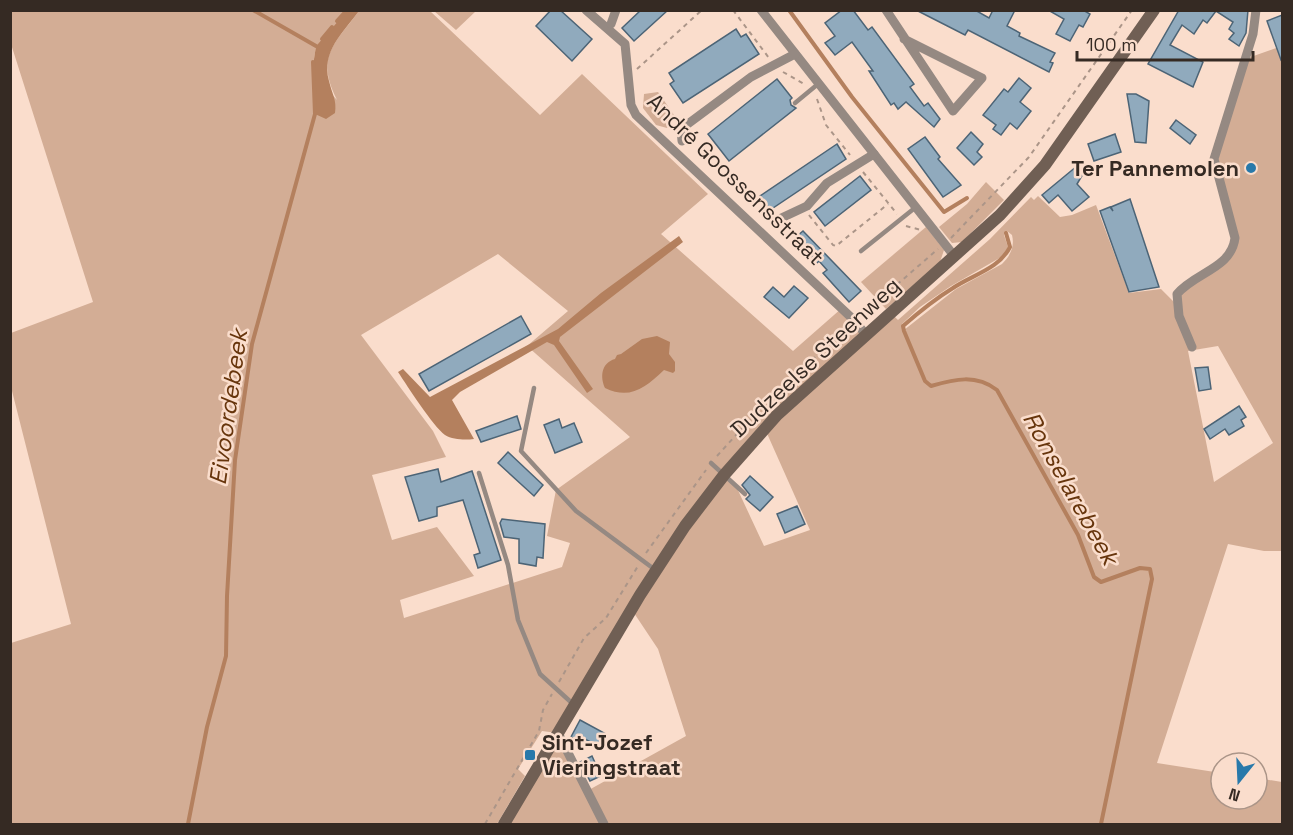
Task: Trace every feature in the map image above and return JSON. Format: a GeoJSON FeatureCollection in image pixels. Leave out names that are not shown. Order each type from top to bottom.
{"type":"FeatureCollection","features":[{"type":"Feature","properties":{"kind":"main road","name":"Dudzeelse Steenweg"},"geometry":{"type":"LineString","coordinates":[[504,825],[656,571],[685,526],[724,475],[777,415],[1000,215],[1045,165],[1149,12]]}},
{"type":"Feature","properties":{"kind":"street","name":"André Goossensstraat"},"geometry":{"type":"LineString","coordinates":[[586,10],[625,44],[631,105],[636,115],[855,321],[866,335]]}},
{"type":"Feature","properties":{"kind":"street"},"geometry":{"type":"LineString","coordinates":[[611,24],[616,10]]}},
{"type":"Feature","properties":{"kind":"street"},"geometry":{"type":"LineString","coordinates":[[761,10],[795,54],[815,86],[874,154],[955,257]]}},
{"type":"Feature","properties":{"kind":"street"},"geometry":{"type":"LineString","coordinates":[[886,10],[903,39],[953,111],[982,78],[903,39]]}},
{"type":"Feature","properties":{"kind":"street"},"geometry":{"type":"LineString","coordinates":[[1192,347],[1179,316],[1177,294],[1185,284],[1227,258],[1234,247],[1235,238],[1214,159],[1253,34],[1256,10]]}},
{"type":"Feature","properties":{"kind":"street","name":"André Goossensstraat"},"geometry":{"type":"LineString","coordinates":[[682,141],[681,129],[724,94],[795,54]]}},
{"type":"Feature","properties":{"kind":"street","name":"André Goossensstraat"},"geometry":{"type":"LineString","coordinates":[[776,221],[804,208],[827,183],[874,154]]}},
{"type":"Feature","properties":{"kind":"street"},"geometry":{"type":"LineString","coordinates":[[558,733],[604,825]]}},
{"type":"Feature","properties":{"kind":"lane"},"geometry":{"type":"LineString","coordinates":[[795,103],[815,86]]}},
{"type":"Feature","properties":{"kind":"lane"},"geometry":{"type":"LineString","coordinates":[[861,251],[916,207]]}},
{"type":"Feature","properties":{"kind":"lane"},"geometry":{"type":"LineString","coordinates":[[534,388],[520,451],[576,511],[656,571]]}},
{"type":"Feature","properties":{"kind":"lane"},"geometry":{"type":"LineString","coordinates":[[711,464],[745,494]]}},
{"type":"Feature","properties":{"kind":"lane"},"geometry":{"type":"LineString","coordinates":[[479,473],[508,565],[518,620],[540,674],[575,705]]}},
{"type":"Feature","properties":{"kind":"path"},"geometry":{"type":"LineString","coordinates":[[628,78],[702,10]]}},
{"type":"Feature","properties":{"kind":"path"},"geometry":{"type":"LineString","coordinates":[[733,10],[775,66],[815,86],[826,125],[906,226],[925,231]]}},
{"type":"Feature","properties":{"kind":"path"},"geometry":{"type":"LineString","coordinates":[[804,208],[832,245],[836,246],[888,204]]}},
{"type":"Feature","properties":{"kind":"shaded area"},"geometry":{"type":"Polygon","coordinates":[[[10,11],[347,11],[316,46],[312,72],[337,100],[328,72],[330,52],[359,11],[430,11],[540,115],[582,74],[708,194],[661,234],[793,351],[842,308],[866,335],[891,313],[898,320],[990,239],[1031,197],[1034,200],[1038,196],[1060,217],[1072,215],[1096,205],[1129,293],[1161,289],[1176,304],[1177,294],[1216,266],[1234,247],[1215,170],[1245,59],[1279,47],[1282,60],[1282,551],[1264,551],[1228,544],[1157,763],[1209,771],[1209,811],[1269,811],[1269,780],[1282,782],[1282,824],[504,824],[557,733],[542,731],[518,769],[525,776],[497,824],[12,824],[11,643],[71,624],[11,387],[11,333],[93,302],[11,44],[10,11]],[[1007,231],[1004,235],[1008,247],[1003,256],[920,307],[902,324],[904,330],[956,289],[1002,264],[1013,243],[1012,235],[1007,231]],[[498,254],[361,335],[433,431],[446,457],[372,475],[392,540],[437,527],[474,576],[400,600],[404,618],[562,567],[570,543],[547,536],[556,490],[630,437],[527,346],[568,311],[498,254]],[[1218,346],[1188,351],[1214,482],[1273,443],[1218,346]],[[765,429],[724,474],[736,486],[764,546],[810,530],[765,429]],[[632,610],[558,733],[587,791],[686,736],[658,649],[632,610]]]}},
{"type":"Feature","properties":{"kind":"shaded area"},"geometry":{"type":"Polygon","coordinates":[[[347,11],[359,11],[340,35],[328,60],[327,70],[335,101],[335,113],[326,119],[315,114],[312,72],[316,46],[347,11]]]}},
{"type":"Feature","properties":{"kind":"shaded area"},"geometry":{"type":"Polygon","coordinates":[[[434,11],[476,11],[456,30],[434,11]]]}},
{"type":"Feature","properties":{"kind":"shaded area"},"geometry":{"type":"Polygon","coordinates":[[[658,92],[674,115],[672,123],[667,128],[656,125],[643,108],[644,94],[658,92]]]}},
{"type":"Feature","properties":{"kind":"shaded area"},"geometry":{"type":"Polygon","coordinates":[[[986,182],[1004,200],[962,242],[952,243],[939,227],[967,204],[986,182]]]}},
{"type":"Feature","properties":{"kind":"shaded area"},"geometry":{"type":"Polygon","coordinates":[[[926,227],[944,250],[940,262],[886,309],[861,282],[926,227]]]}},
{"type":"Feature","properties":{"kind":"shaded area"},"geometry":{"type":"Polygon","coordinates":[[[679,236],[683,242],[560,337],[559,341],[593,389],[587,393],[554,345],[547,342],[460,392],[452,400],[474,439],[460,439],[448,437],[440,430],[398,372],[403,369],[430,397],[558,329],[601,293],[679,236]]]}},
{"type":"Feature","properties":{"kind":"shaded area"},"geometry":{"type":"Polygon","coordinates":[[[657,336],[670,342],[669,354],[675,362],[673,373],[664,370],[644,387],[630,392],[622,393],[605,388],[602,375],[604,367],[610,361],[642,339],[657,336]]]}},
{"type":"Feature","properties":{"kind":"building"},"geometry":{"type":"Polygon","coordinates":[[[551,10],[560,10],[592,39],[572,61],[536,26],[551,10]]]}},
{"type":"Feature","properties":{"kind":"building"},"geometry":{"type":"Polygon","coordinates":[[[641,10],[668,10],[634,41],[622,28],[641,10]]]}},
{"type":"Feature","properties":{"kind":"building"},"geometry":{"type":"Polygon","coordinates":[[[842,10],[853,10],[868,30],[872,27],[914,84],[910,87],[924,106],[928,103],[940,119],[934,127],[906,102],[898,109],[894,103],[891,105],[869,71],[873,71],[852,42],[835,55],[825,43],[835,36],[825,23],[842,10]]]}},
{"type":"Feature","properties":{"kind":"building"},"geometry":{"type":"Polygon","coordinates":[[[916,10],[975,10],[989,18],[993,10],[1015,10],[1007,26],[1020,33],[1019,36],[1055,53],[1050,62],[1053,63],[1049,72],[968,30],[965,35],[916,10]]]}},
{"type":"Feature","properties":{"kind":"building"},"geometry":{"type":"Polygon","coordinates":[[[1048,10],[1083,10],[1090,14],[1083,27],[1079,25],[1070,41],[1056,34],[1064,19],[1048,10]]]}},
{"type":"Feature","properties":{"kind":"building"},"geometry":{"type":"Polygon","coordinates":[[[1179,10],[1248,10],[1246,33],[1239,46],[1229,39],[1234,33],[1229,29],[1233,22],[1216,11],[1207,23],[1203,20],[1194,34],[1182,25],[1170,45],[1203,62],[1193,87],[1148,64],[1179,10]]]}},
{"type":"Feature","properties":{"kind":"building"},"geometry":{"type":"Polygon","coordinates":[[[1282,15],[1282,59],[1281,60],[1267,21],[1282,15]]]}},
{"type":"Feature","properties":{"kind":"building"},"geometry":{"type":"Polygon","coordinates":[[[736,29],[741,37],[746,34],[759,54],[683,103],[670,84],[674,81],[669,73],[736,29]]]}},
{"type":"Feature","properties":{"kind":"building"},"geometry":{"type":"Polygon","coordinates":[[[1019,78],[1031,88],[1020,102],[1031,111],[1017,129],[1010,123],[1001,135],[993,129],[996,125],[983,115],[1004,89],[1008,92],[1019,78]]]}},
{"type":"Feature","properties":{"kind":"building"},"geometry":{"type":"Polygon","coordinates":[[[777,79],[792,98],[791,105],[796,108],[729,161],[708,134],[777,79]]]}},
{"type":"Feature","properties":{"kind":"building"},"geometry":{"type":"Polygon","coordinates":[[[1127,94],[1136,94],[1149,101],[1146,143],[1135,142],[1127,94]]]}},
{"type":"Feature","properties":{"kind":"building"},"geometry":{"type":"Polygon","coordinates":[[[1176,120],[1196,135],[1190,144],[1170,128],[1176,120]]]}},
{"type":"Feature","properties":{"kind":"building"},"geometry":{"type":"Polygon","coordinates":[[[971,132],[983,144],[977,152],[982,157],[974,165],[957,148],[971,132]]]}},
{"type":"Feature","properties":{"kind":"building"},"geometry":{"type":"Polygon","coordinates":[[[1115,134],[1121,152],[1094,161],[1088,144],[1115,134]]]}},
{"type":"Feature","properties":{"kind":"building"},"geometry":{"type":"Polygon","coordinates":[[[925,137],[940,157],[938,159],[961,185],[943,197],[908,149],[925,137]]]}},
{"type":"Feature","properties":{"kind":"building"},"geometry":{"type":"Polygon","coordinates":[[[837,144],[846,159],[770,210],[760,196],[837,144]]]}},
{"type":"Feature","properties":{"kind":"building"},"geometry":{"type":"Polygon","coordinates":[[[1077,166],[1083,174],[1077,184],[1089,197],[1072,211],[1058,195],[1049,203],[1042,195],[1077,166]]]}},
{"type":"Feature","properties":{"kind":"building"},"geometry":{"type":"Polygon","coordinates":[[[860,176],[871,190],[825,226],[814,212],[860,176]]]}},
{"type":"Feature","properties":{"kind":"building"},"geometry":{"type":"Polygon","coordinates":[[[1130,199],[1159,287],[1129,292],[1100,211],[1110,207],[1113,211],[1111,207],[1130,199]]]}},
{"type":"Feature","properties":{"kind":"building"},"geometry":{"type":"Polygon","coordinates":[[[803,231],[861,291],[849,302],[823,273],[827,270],[819,261],[817,263],[796,237],[803,231]]]}},
{"type":"Feature","properties":{"kind":"building"},"geometry":{"type":"Polygon","coordinates":[[[794,286],[808,298],[789,318],[764,297],[773,287],[784,297],[794,286]]]}},
{"type":"Feature","properties":{"kind":"building"},"geometry":{"type":"Polygon","coordinates":[[[521,316],[531,334],[429,391],[419,374],[521,316]]]}},
{"type":"Feature","properties":{"kind":"building"},"geometry":{"type":"Polygon","coordinates":[[[1208,367],[1211,389],[1199,391],[1195,368],[1208,367]]]}},
{"type":"Feature","properties":{"kind":"building"},"geometry":{"type":"Polygon","coordinates":[[[1239,406],[1246,417],[1241,420],[1244,426],[1229,435],[1225,429],[1210,439],[1204,429],[1239,406]]]}},
{"type":"Feature","properties":{"kind":"building"},"geometry":{"type":"Polygon","coordinates":[[[517,416],[521,429],[481,442],[476,431],[517,416]]]}},
{"type":"Feature","properties":{"kind":"building"},"geometry":{"type":"Polygon","coordinates":[[[559,419],[562,428],[574,423],[582,442],[555,453],[544,425],[559,419]]]}},
{"type":"Feature","properties":{"kind":"building"},"geometry":{"type":"Polygon","coordinates":[[[508,452],[543,485],[534,496],[498,463],[508,452]]]}},
{"type":"Feature","properties":{"kind":"building"},"geometry":{"type":"Polygon","coordinates":[[[438,469],[441,482],[472,471],[501,560],[478,568],[474,555],[480,553],[463,500],[437,507],[437,516],[419,521],[405,477],[438,469]]]}},
{"type":"Feature","properties":{"kind":"building"},"geometry":{"type":"Polygon","coordinates":[[[750,476],[773,497],[760,511],[746,499],[750,495],[742,485],[750,476]]]}},
{"type":"Feature","properties":{"kind":"building"},"geometry":{"type":"Polygon","coordinates":[[[797,506],[805,524],[785,533],[777,514],[797,506]]]}},
{"type":"Feature","properties":{"kind":"building"},"geometry":{"type":"Polygon","coordinates":[[[502,519],[545,524],[543,558],[537,557],[536,566],[519,563],[519,539],[504,537],[500,523],[502,519]]]}},
{"type":"Feature","properties":{"kind":"building"},"geometry":{"type":"Polygon","coordinates":[[[580,720],[606,734],[600,747],[583,738],[587,746],[571,737],[580,720]]]}},
{"type":"Feature","properties":{"kind":"building"},"geometry":{"type":"Polygon","coordinates":[[[592,756],[601,776],[590,781],[580,762],[592,756]]]}},
{"type":"Feature","properties":{"kind":"waterway"},"geometry":{"type":"LineString","coordinates":[[253,10],[316,46]]}},
{"type":"Feature","properties":{"kind":"waterway","name":"Eivoordebeek"},"geometry":{"type":"LineString","coordinates":[[337,21],[347,10]]}},
{"type":"Feature","properties":{"kind":"waterway","name":"Ronselarebeek"},"geometry":{"type":"LineString","coordinates":[[789,10],[852,97],[944,212],[967,198]]}},
{"type":"Feature","properties":{"kind":"waterway","name":"Eivoordebeek"},"geometry":{"type":"LineString","coordinates":[[322,39],[332,27]]}},
{"type":"Feature","properties":{"kind":"waterway","name":"Eivoordebeek"},"geometry":{"type":"LineString","coordinates":[[188,824],[207,727],[226,656],[235,460],[252,344],[315,114],[313,62]]}},
{"type":"Feature","properties":{"kind":"waterway","name":"Ronselarebeek"},"geometry":{"type":"LineString","coordinates":[[1006,233],[1010,247],[999,261],[960,283],[903,326],[925,381],[931,386],[965,379],[981,382],[997,390],[1078,535],[1094,577],[1101,582],[1140,568],[1150,569],[1152,579],[1101,824]]}},
{"type":"Feature","properties":{"kind":"place","name":"Ter Pannemolen"},"geometry":{"type":"Point","coordinates":[1251,168]}},
{"type":"Feature","properties":{"kind":"place","name":"Sint-Jozef Vieringstraat"},"geometry":{"type":"Point","coordinates":[530,755]}}]}
